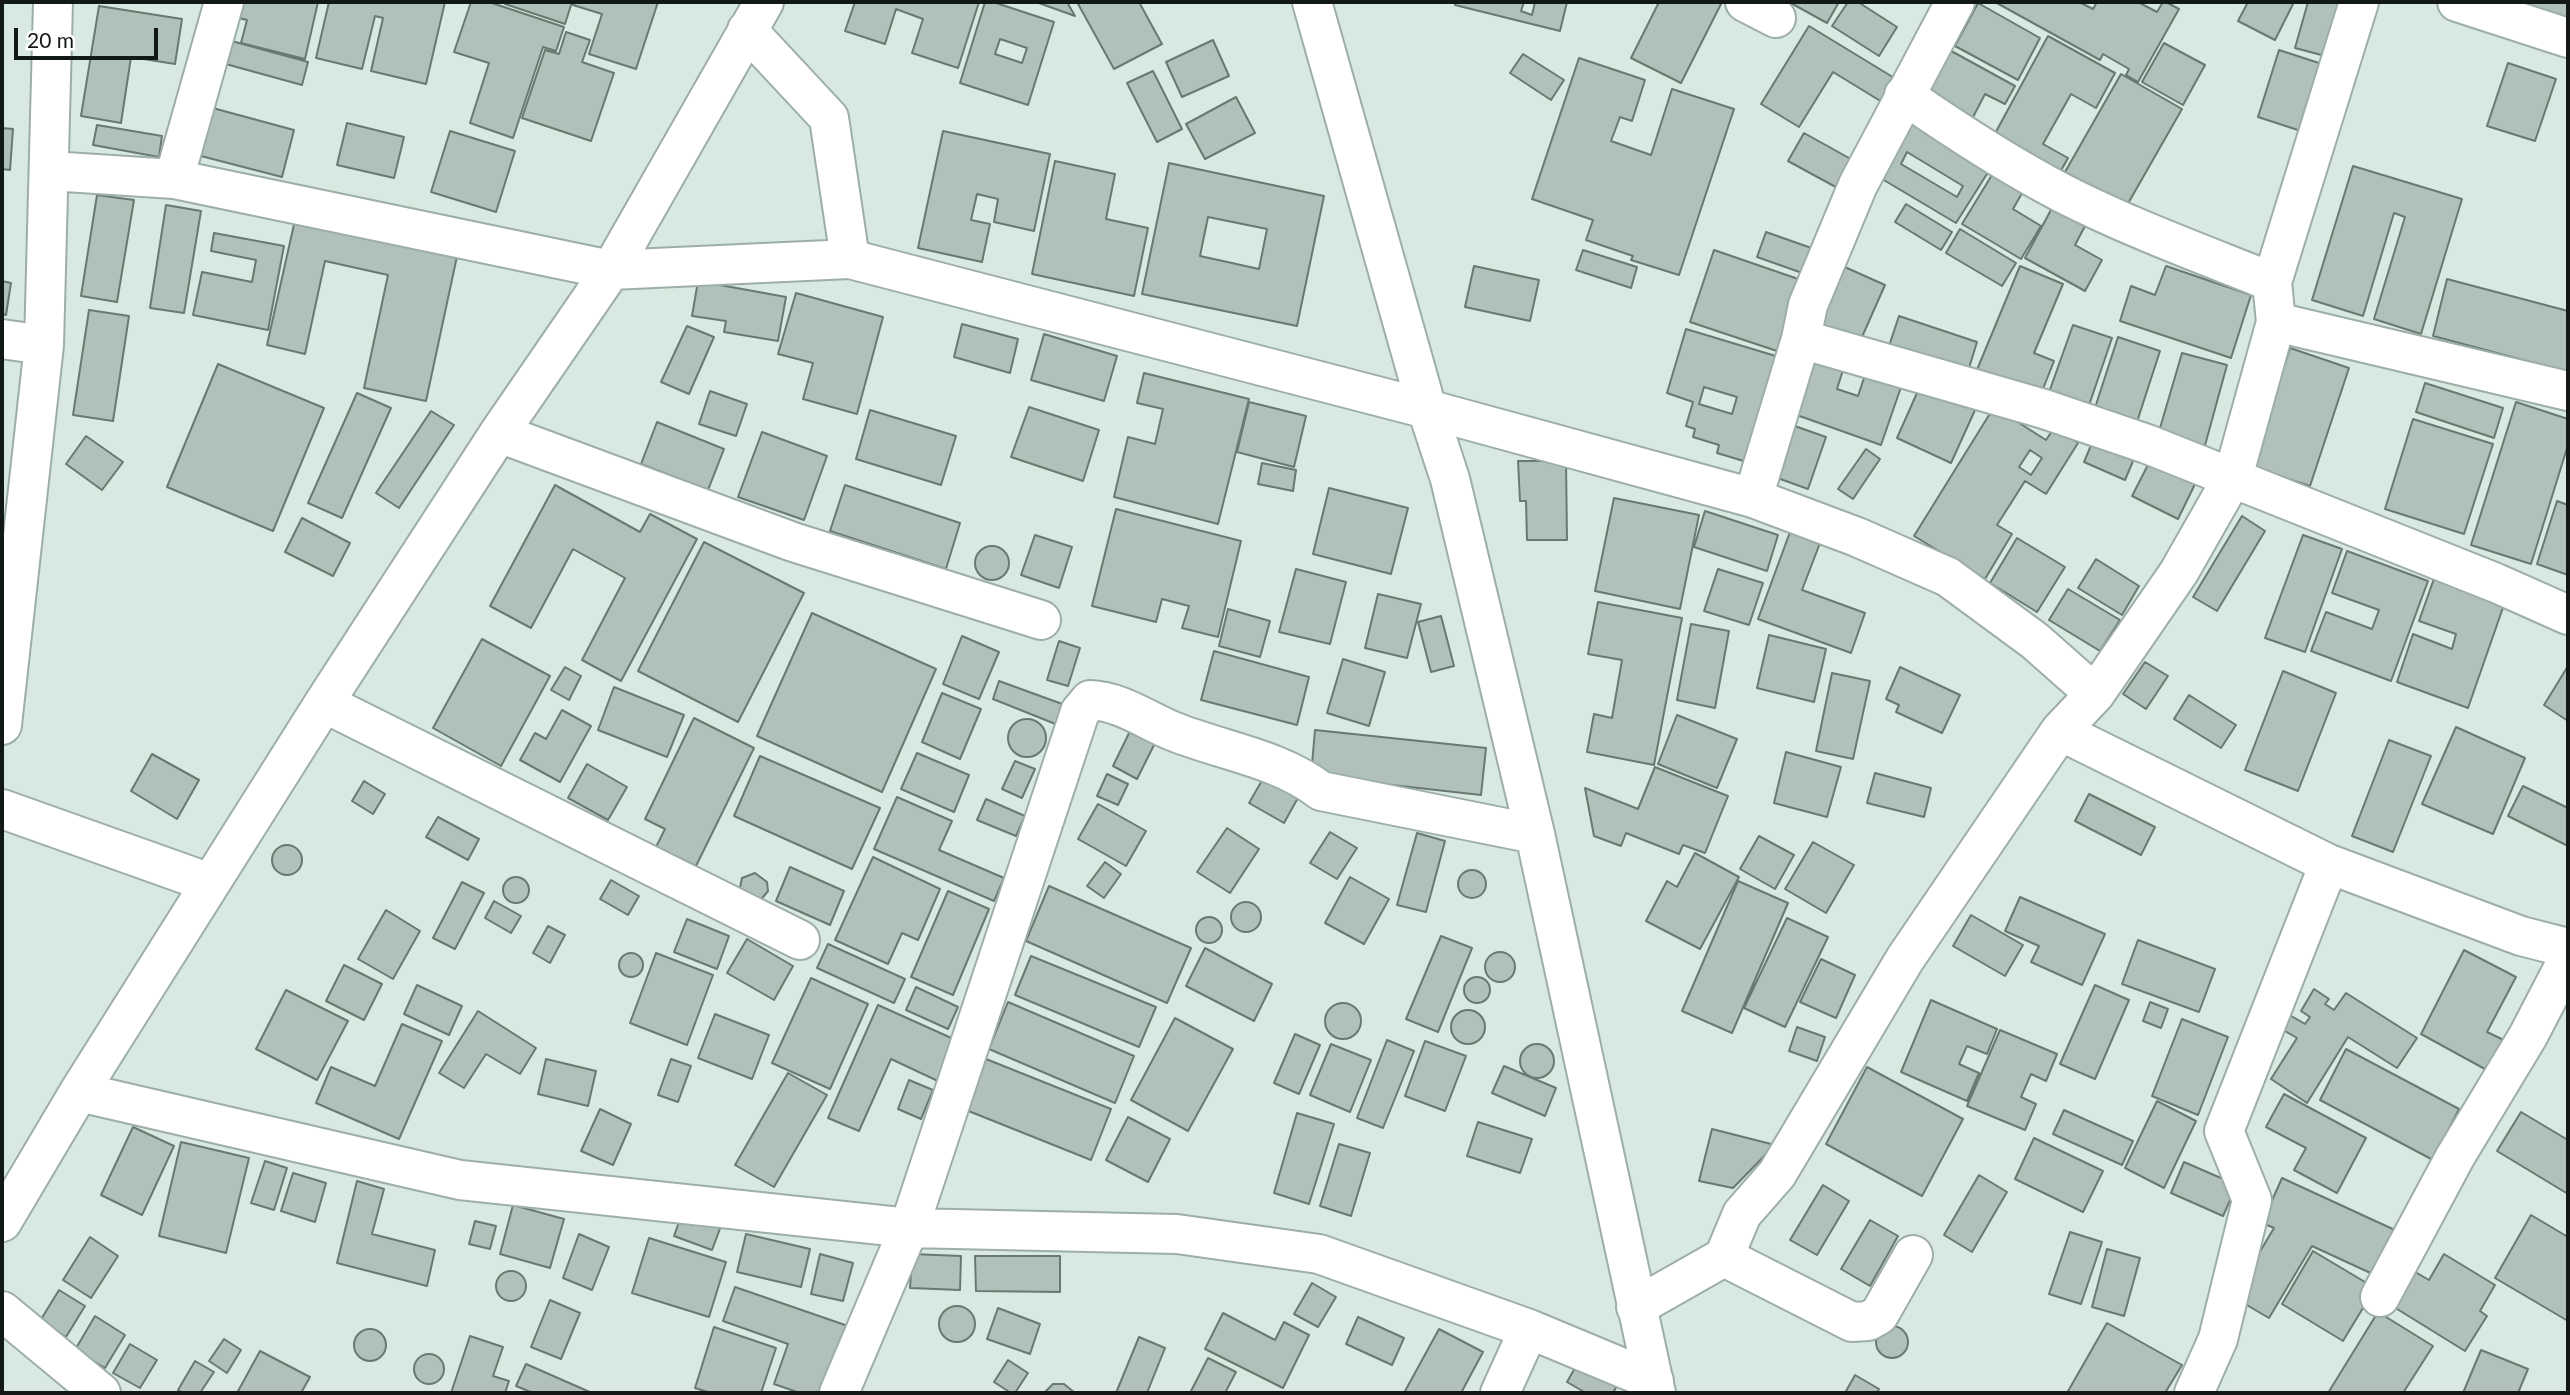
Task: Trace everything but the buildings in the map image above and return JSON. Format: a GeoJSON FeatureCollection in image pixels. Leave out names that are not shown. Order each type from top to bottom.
{"type":"FeatureCollection","features":[{"type":"Feature","properties":{"kind":"street"},"geometry":{"type":"LineString","coordinates":[[2,724],[44,345],[53,2]]}},
{"type":"Feature","properties":{"kind":"street"},"geometry":{"type":"LineString","coordinates":[[174,179],[224,2]]}},
{"type":"Feature","properties":{"kind":"street"},"geometry":{"type":"LineString","coordinates":[[1312,2],[1427,409],[1450,479],[1535,834],[1655,1387]]}},
{"type":"Feature","properties":{"kind":"street"},"geometry":{"type":"LineString","coordinates":[[1753,498],[1801,339],[1808,305],[1858,185],[1955,2]]}},
{"type":"Feature","properties":{"kind":"street"},"geometry":{"type":"LineString","coordinates":[[1636,1307],[1724,1257],[1742,1214],[1776,1174],[1905,960],[2060,731],[2095,694],[2179,572],[2233,477],[2276,321],[2272,282],[2359,2]]}},
{"type":"Feature","properties":{"kind":"street"},"geometry":{"type":"LineString","coordinates":[[2457,2],[2568,38]]}},
{"type":"Feature","properties":{"kind":"street"},"geometry":{"type":"LineString","coordinates":[[2,1222],[79,1092],[324,703],[499,433],[611,270],[756,16],[829,118],[850,259]]}},
{"type":"Feature","properties":{"kind":"street"},"geometry":{"type":"LineString","coordinates":[[1904,95],[1980,147],[2066,194],[2169,241],[2272,282]]}},
{"type":"Feature","properties":{"kind":"street"},"geometry":{"type":"LineString","coordinates":[[50,171],[174,179],[611,270],[850,259],[1427,409],[1753,498],[1857,537],[1948,577],[2035,641],[2095,694]]}},
{"type":"Feature","properties":{"kind":"street"},"geometry":{"type":"LineString","coordinates":[[2276,321],[2568,391]]}},
{"type":"Feature","properties":{"kind":"street"},"geometry":{"type":"LineString","coordinates":[[2,339],[44,345]]}},
{"type":"Feature","properties":{"kind":"street"},"geometry":{"type":"LineString","coordinates":[[1801,339],[2044,409],[2147,444],[2496,583],[2568,615]]}},
{"type":"Feature","properties":{"kind":"street"},"geometry":{"type":"LineString","coordinates":[[499,433],[793,542],[1041,620]]}},
{"type":"Feature","properties":{"kind":"street"},"geometry":{"type":"LineString","coordinates":[[839,1393],[909,1228],[1080,712],[1090,700],[1107,701],[1175,732],[1301,776],[1321,791],[1535,834]]}},
{"type":"Feature","properties":{"kind":"street"},"geometry":{"type":"LineString","coordinates":[[324,703],[800,940]]}},
{"type":"Feature","properties":{"kind":"street"},"geometry":{"type":"LineString","coordinates":[[2060,731],[2329,864],[2521,936],[2568,948]]}},
{"type":"Feature","properties":{"kind":"street"},"geometry":{"type":"LineString","coordinates":[[2,808],[210,883]]}},
{"type":"Feature","properties":{"kind":"street"},"geometry":{"type":"LineString","coordinates":[[2194,1393],[2218,1339],[2252,1200],[2224,1131],[2329,864]]}},
{"type":"Feature","properties":{"kind":"street"},"geometry":{"type":"LineString","coordinates":[[2380,1297],[2455,1157],[2528,1036],[2568,960]]}},
{"type":"Feature","properties":{"kind":"street"},"geometry":{"type":"LineString","coordinates":[[79,1092],[460,1180],[909,1228],[1177,1234],[1319,1254],[1529,1329],[1655,1387]]}},
{"type":"Feature","properties":{"kind":"street"},"geometry":{"type":"LineString","coordinates":[[1724,1257],[1852,1322],[1868,1321],[1879,1315],[1913,1255]]}},
{"type":"Feature","properties":{"kind":"street"},"geometry":{"type":"LineString","coordinates":[[2,1311],[101,1393]]}},
{"type":"Feature","properties":{"kind":"street"},"geometry":{"type":"LineString","coordinates":[[1500,1393],[1529,1329]]}}]}
